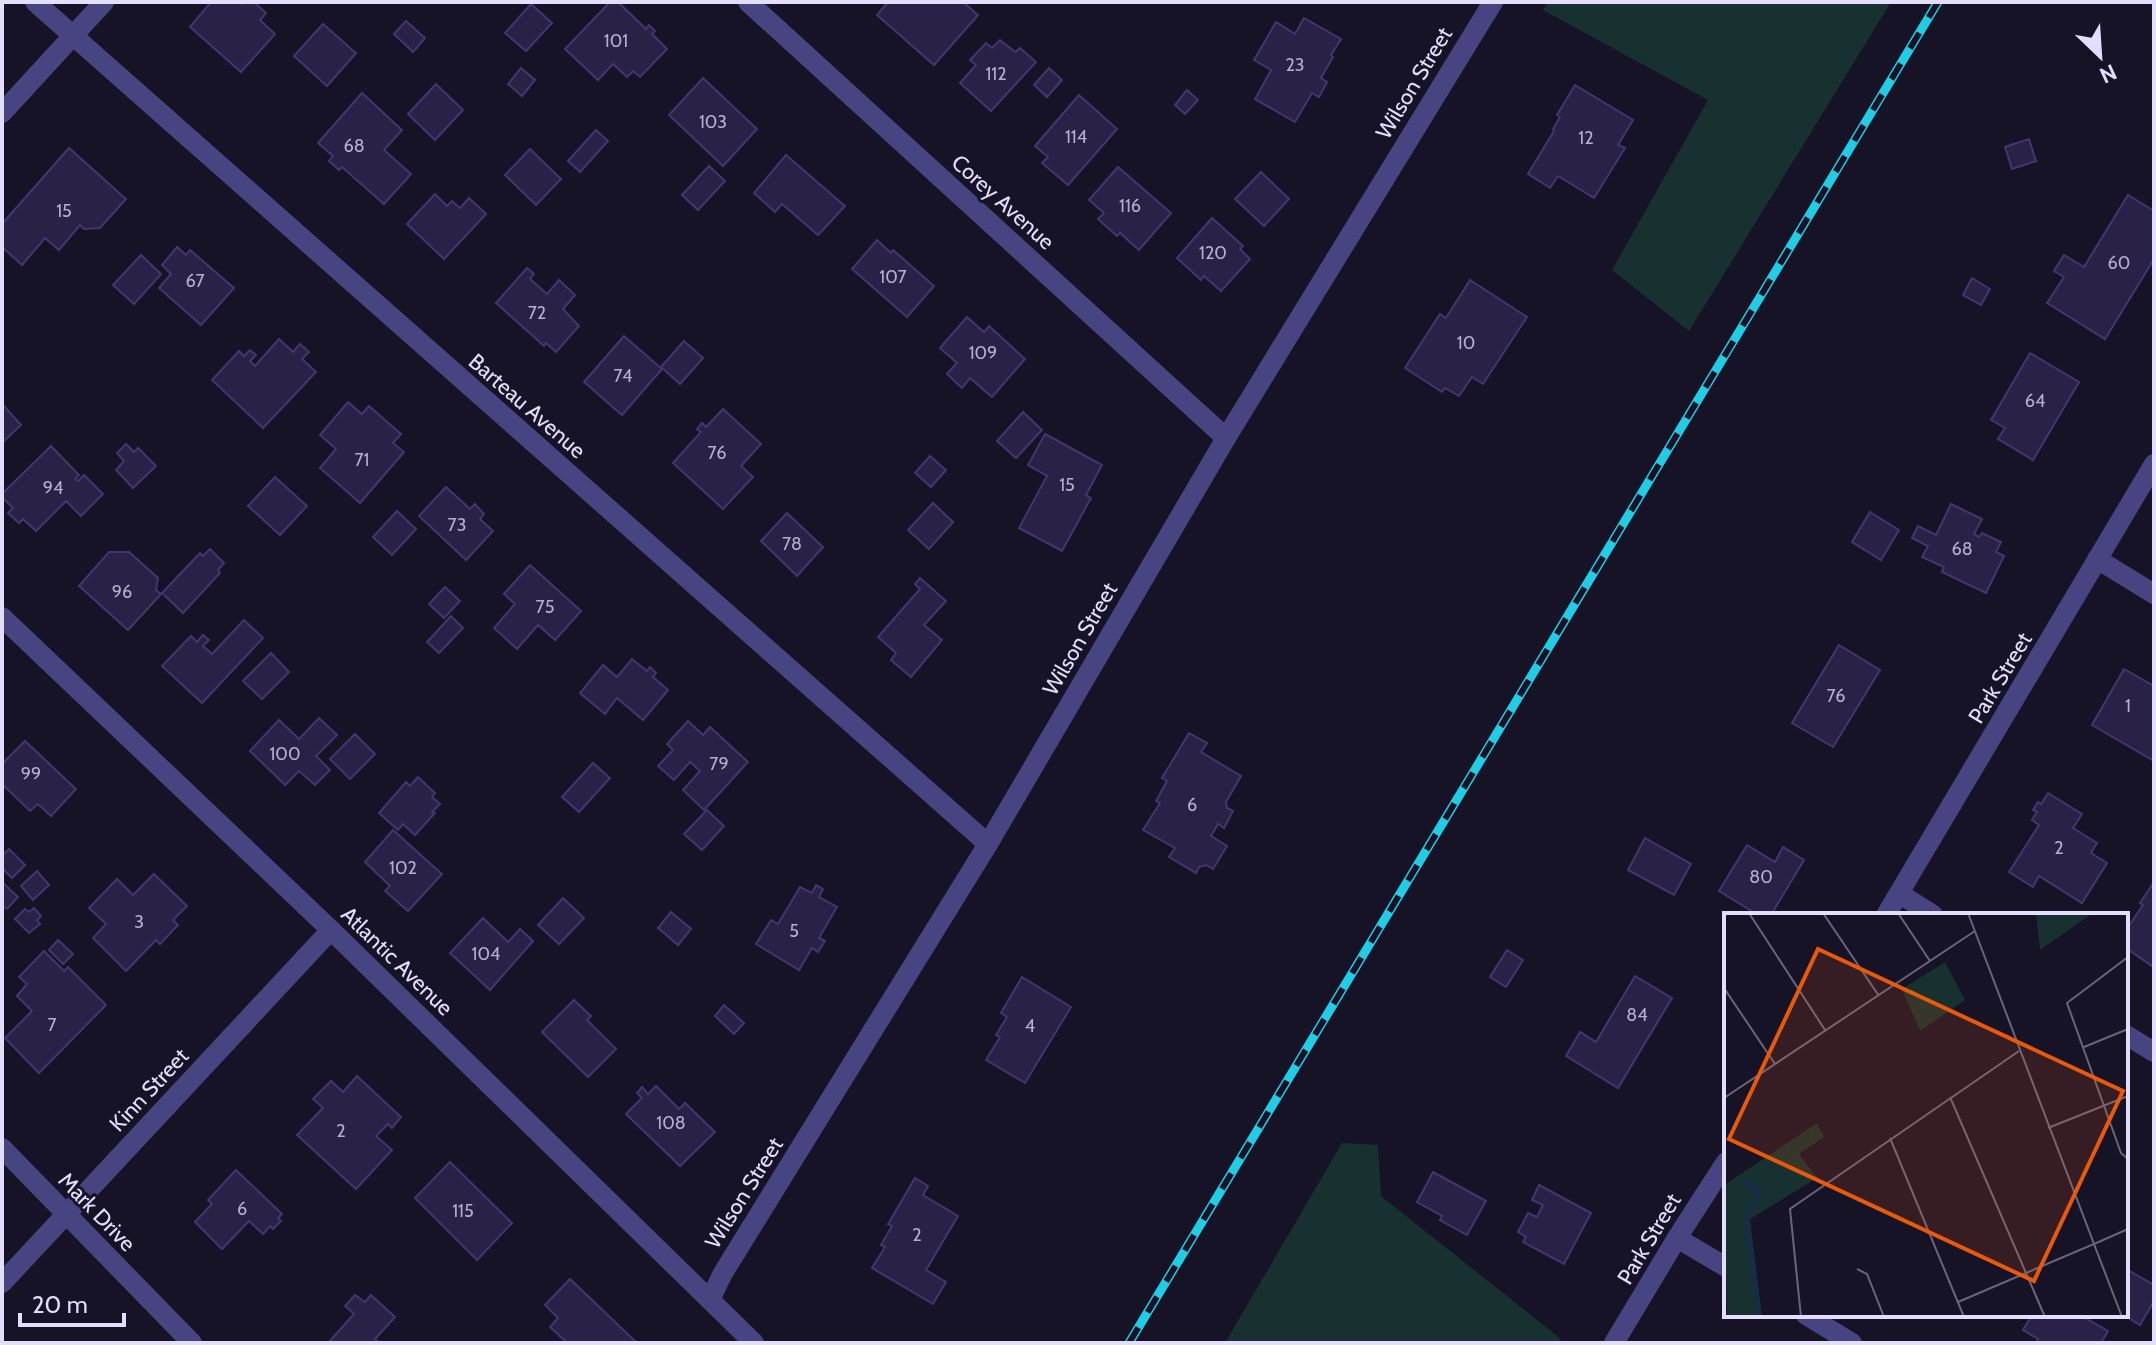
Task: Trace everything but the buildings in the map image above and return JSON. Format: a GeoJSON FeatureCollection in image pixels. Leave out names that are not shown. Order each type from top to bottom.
{"type":"FeatureCollection","features":[{"type":"Feature","properties":{"kind":"street","name":"Barteau Avenue"},"geometry":{"type":"LineString","coordinates":[[35,2],[988,844]]}},
{"type":"Feature","properties":{"kind":"street"},"geometry":{"type":"LineString","coordinates":[[2,113],[104,2]]}},
{"type":"Feature","properties":{"kind":"street","name":"Corey Avenue"},"geometry":{"type":"LineString","coordinates":[[748,2],[1226,438]]}},
{"type":"Feature","properties":{"kind":"street","name":"Wilson Street"},"geometry":{"type":"LineString","coordinates":[[710,1300],[723,1273],[988,844],[1226,438],[1493,2]]}},
{"type":"Feature","properties":{"kind":"street","name":"Park Street"},"geometry":{"type":"LineString","coordinates":[[1887,913],[2154,464]]}},
{"type":"Feature","properties":{"kind":"street"},"geometry":{"type":"LineString","coordinates":[[2097,559],[2154,594]]}},
{"type":"Feature","properties":{"kind":"street","name":"Atlantic Avenue"},"geometry":{"type":"LineString","coordinates":[[2,617],[331,930],[754,1343]]}},
{"type":"Feature","properties":{"kind":"street"},"geometry":{"type":"LineString","coordinates":[[1900,894],[1930,913]]}},
{"type":"Feature","properties":{"kind":"street","name":"Kinn Street"},"geometry":{"type":"LineString","coordinates":[[2,1283],[331,930]]}},
{"type":"Feature","properties":{"kind":"street"},"geometry":{"type":"LineString","coordinates":[[2128,1036],[2154,1052]]}},
{"type":"Feature","properties":{"kind":"street","name":"Mark Drive"},"geometry":{"type":"LineString","coordinates":[[2,1148],[192,1343]]}},
{"type":"Feature","properties":{"kind":"street","name":"Park Street"},"geometry":{"type":"LineString","coordinates":[[1614,1343],[1724,1165]]}},
{"type":"Feature","properties":{"kind":"street"},"geometry":{"type":"LineString","coordinates":[[1677,1238],[1724,1266]]}},
{"type":"Feature","properties":{"kind":"street"},"geometry":{"type":"LineString","coordinates":[[1809,1317],[1852,1343]]}},
{"type":"Feature","properties":{"kind":"green space"},"geometry":{"type":"Polygon","coordinates":[[[1548,2],[1891,2],[1689,331],[1612,270],[1708,100],[1543,10],[1548,2]]]}},
{"type":"Feature","properties":{"kind":"green space"},"geometry":{"type":"Polygon","coordinates":[[[1342,1143],[1378,1145],[1381,1196],[1561,1339],[1558,1343],[1225,1343],[1342,1143]]]}},
{"type":"Feature","properties":{"kind":"railway"},"geometry":{"type":"LineString","coordinates":[[1129,1343],[1938,2]]}}]}
